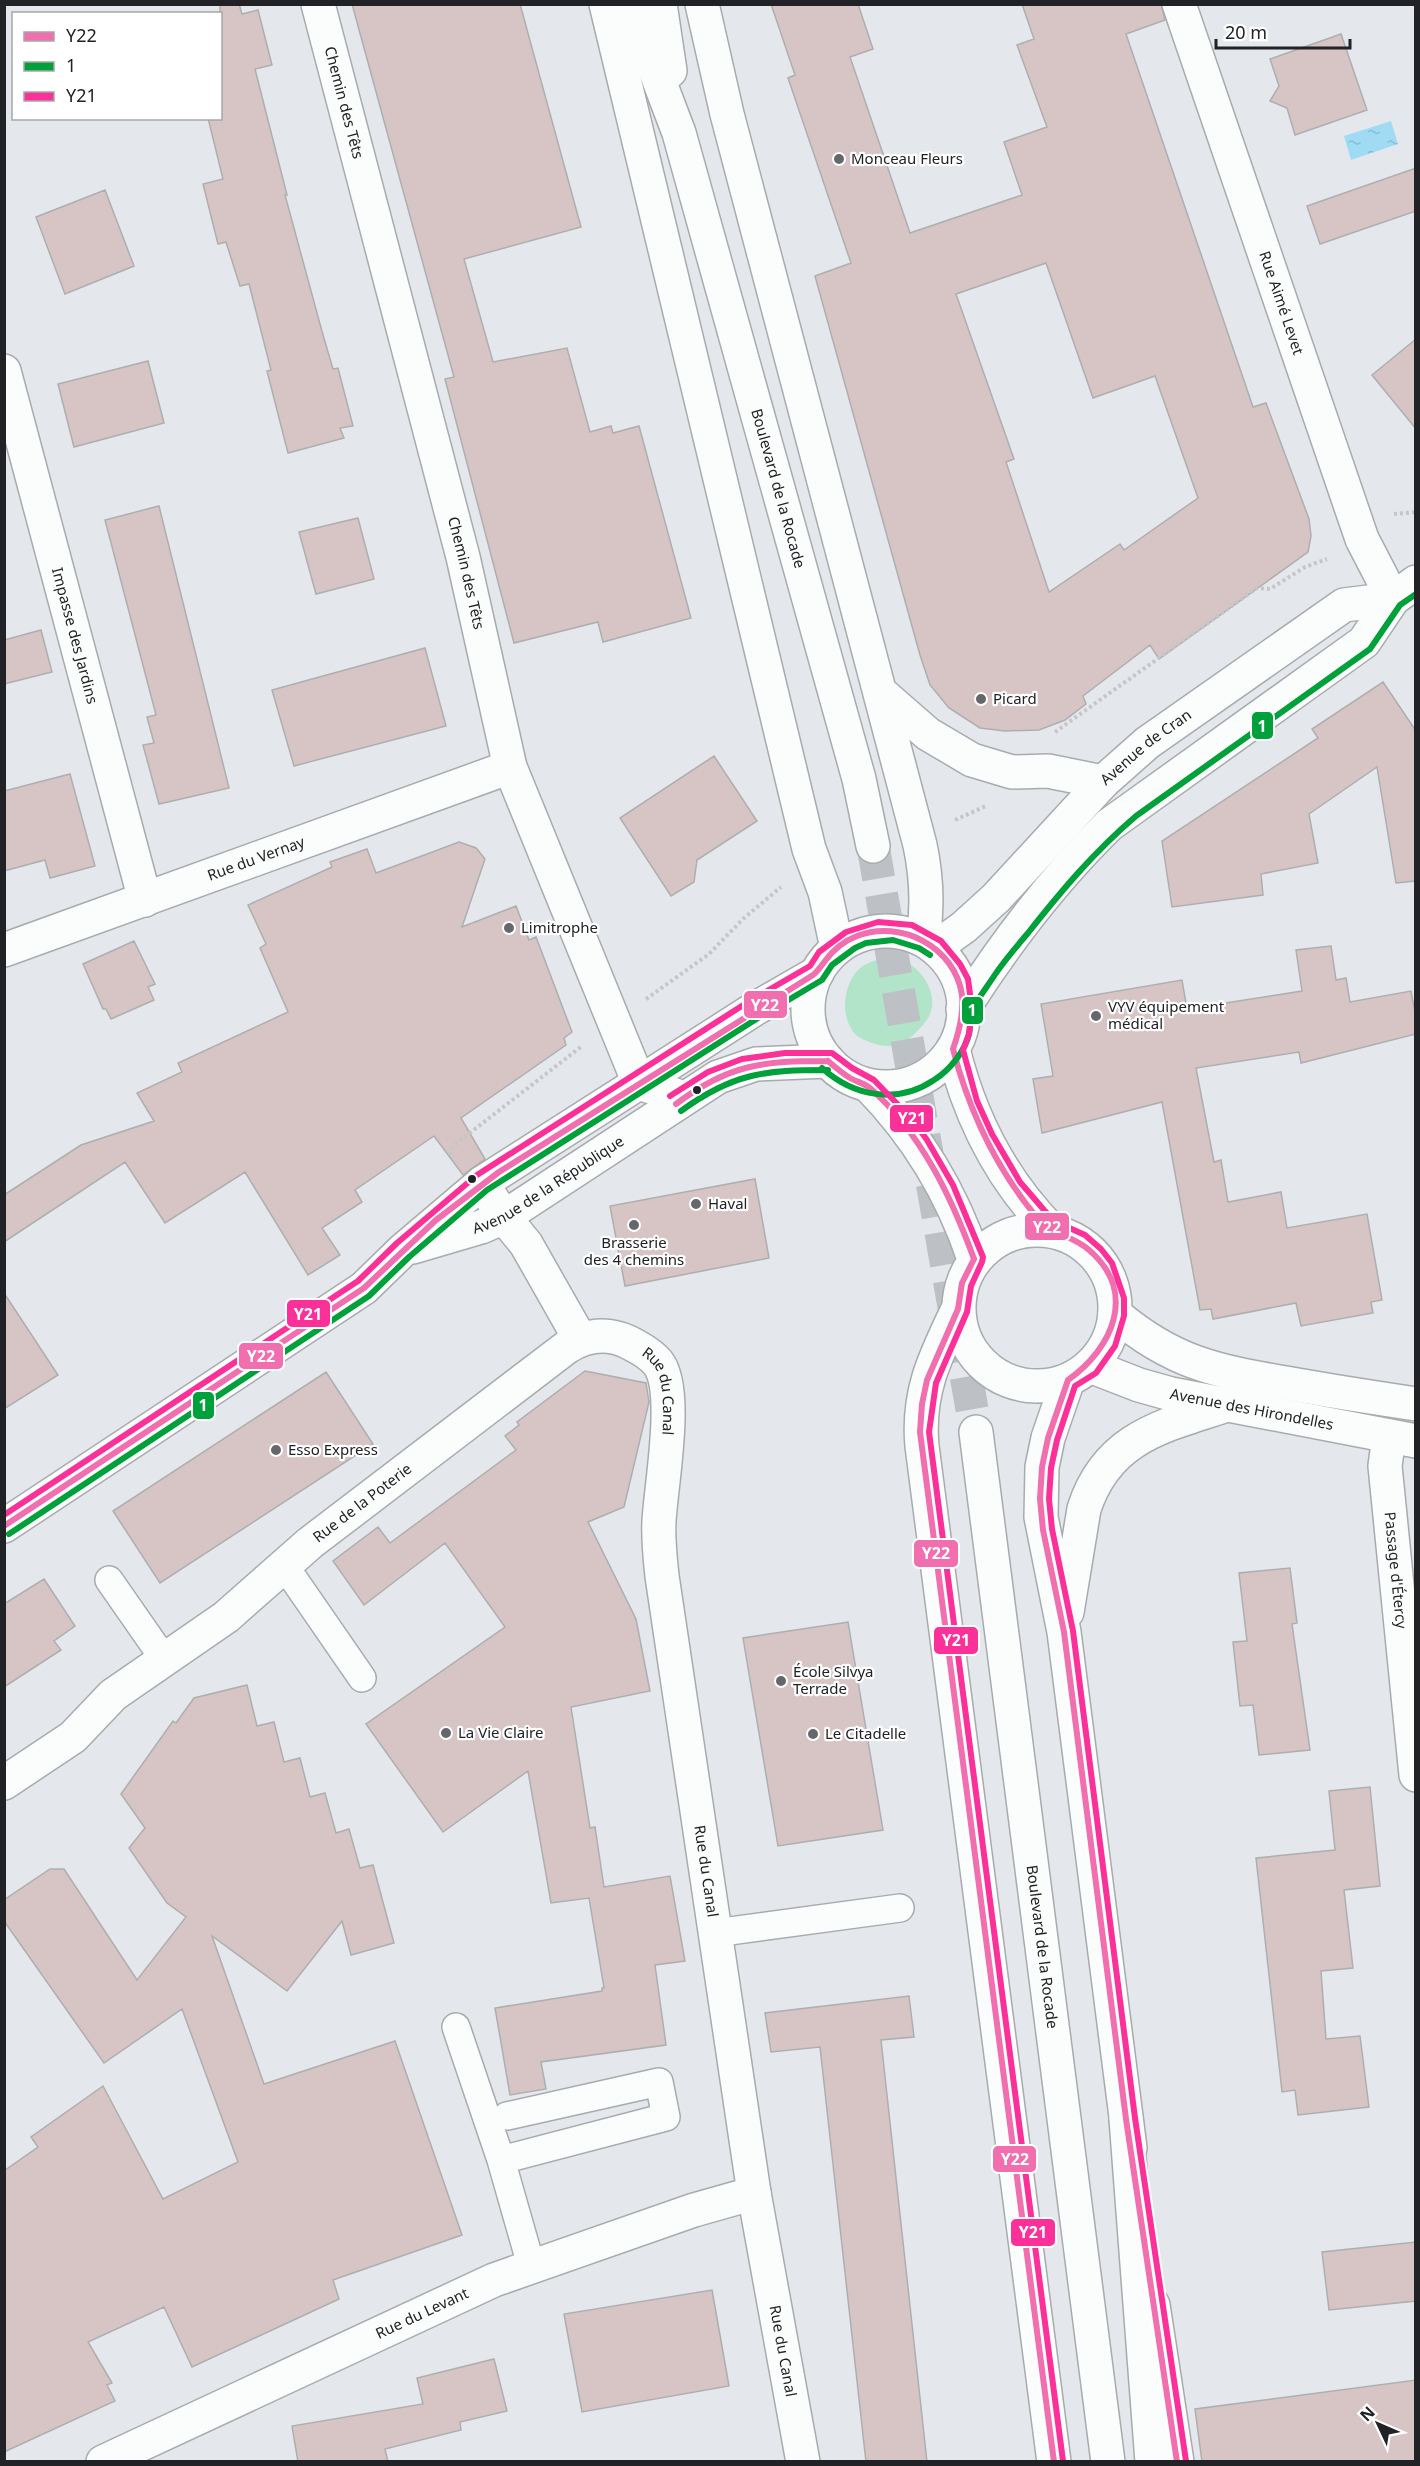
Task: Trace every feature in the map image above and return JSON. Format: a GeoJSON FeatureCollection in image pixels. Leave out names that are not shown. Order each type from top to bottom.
{"type":"FeatureCollection","features":[{"type":"Feature","properties":{"kind":"main road","name":"Chemin des Têts"},"geometry":{"type":"LineString","coordinates":[[318,4],[464,557],[510,767],[639,1083]]}},
{"type":"Feature","properties":{"kind":"main road"},"geometry":{"type":"LineString","coordinates":[[606,4],[809,849],[825,892],[837,948]]}},
{"type":"Feature","properties":{"kind":"main road","name":"Boulevard de la Rocade"},"geometry":{"type":"LineString","coordinates":[[630,4],[678,133],[854,761],[873,846]]}},
{"type":"Feature","properties":{"kind":"main road","name":"Boulevard de la Rocade"},"geometry":{"type":"LineString","coordinates":[[660,4],[678,133]]}},
{"type":"Feature","properties":{"kind":"main road"},"geometry":{"type":"LineString","coordinates":[[702,4],[727,114],[881,693],[925,868],[929,944]]}},
{"type":"Feature","properties":{"kind":"main road","name":"Rue Aimé Levet"},"geometry":{"type":"LineString","coordinates":[[1179,4],[1362,539],[1404,591]]}},
{"type":"Feature","properties":{"kind":"main road","name":"Impasse des Jardins"},"geometry":{"type":"LineString","coordinates":[[4,371],[145,900]]}},
{"type":"Feature","properties":{"kind":"main road"},"geometry":{"type":"LineString","coordinates":[[963,1009],[988,969],[1015,934],[1109,825],[1364,642],[1404,591]]}},
{"type":"Feature","properties":{"kind":"main road","name":"Avenue de Cran"},"geometry":{"type":"LineString","coordinates":[[929,944],[964,927],[996,898],[1102,782],[1147,743],[1344,605],[1404,591]]}},
{"type":"Feature","properties":{"kind":"main road"},"geometry":{"type":"LineString","coordinates":[[881,693],[928,734],[972,760],[1012,772],[1048,771],[1102,782]]}},
{"type":"Feature","properties":{"kind":"main road","name":"Rue du Vernay"},"geometry":{"type":"LineString","coordinates":[[4,950],[510,767]]}},
{"type":"Feature","properties":{"kind":"main road"},"geometry":{"type":"LineString","coordinates":[[879,931],[902,933],[929,944],[945,958],[959,981],[963,1021],[953,1049],[931,1072],[917,1080],[893,1086],[868,1085],[840,1072],[818,1048],[808,1019],[808,1003],[817,973],[825,959],[837,948],[864,934],[879,931]]}},
{"type":"Feature","properties":{"kind":"main road"},"geometry":{"type":"LineString","coordinates":[[639,1083],[753,1010],[817,973]]}},
{"type":"Feature","properties":{"kind":"main road"},"geometry":{"type":"LineString","coordinates":[[953,1049],[966,1095],[984,1138],[1013,1187],[1051,1230]]}},
{"type":"Feature","properties":{"kind":"main road"},"geometry":{"type":"LineString","coordinates":[[639,1083],[684,1098],[718,1077],[756,1064],[828,1061]]}},
{"type":"Feature","properties":{"kind":"main road","name":"Avenue de la République"},"geometry":{"type":"LineString","coordinates":[[4,1526],[364,1288],[403,1250],[482,1184],[639,1083]]}},
{"type":"Feature","properties":{"kind":"main road"},"geometry":{"type":"LineString","coordinates":[[868,1085],[908,1132],[932,1166],[951,1202],[974,1260]]}},
{"type":"Feature","properties":{"kind":"main road","name":"Avenue de la République"},"geometry":{"type":"LineString","coordinates":[[403,1250],[481,1227],[504,1217],[684,1098]]}},
{"type":"Feature","properties":{"kind":"main road"},"geometry":{"type":"LineString","coordinates":[[482,1184],[526,1244],[580,1339]]}},
{"type":"Feature","properties":{"kind":"main road"},"geometry":{"type":"LineString","coordinates":[[1079,1373],[1042,1387],[1027,1386],[1014,1383],[989,1371],[969,1349],[959,1324],[958,1309],[962,1283],[974,1260],[997,1242],[1028,1230],[1051,1230],[1081,1243],[1094,1254],[1112,1283],[1115,1314],[1107,1342],[1079,1373],[1048,1438],[1040,1483],[1043,1530],[1064,1632],[1126,2119],[1177,2462]]}},
{"type":"Feature","properties":{"kind":"main road"},"geometry":{"type":"LineString","coordinates":[[958,1309],[927,1380],[921,1417],[922,1446],[1054,2462]]}},
{"type":"Feature","properties":{"kind":"main road","name":"Avenue des Hirondelles"},"geometry":{"type":"LineString","coordinates":[[1115,1314],[1161,1347],[1213,1370],[1369,1398],[1416,1404]]}},
{"type":"Feature","properties":{"kind":"main road","name":"Rue du Canal"},"geometry":{"type":"LineString","coordinates":[[580,1339],[595,1336],[610,1337],[635,1346],[659,1363],[669,1394],[659,1524],[660,1550],[754,2193],[802,2462]]}},
{"type":"Feature","properties":{"kind":"main road","name":"Rue de la Poterie"},"geometry":{"type":"LineString","coordinates":[[4,1784],[81,1731],[113,1695],[226,1617],[319,1536],[580,1339]]}},
{"type":"Feature","properties":{"kind":"main road","name":"Avenue des Hirondelles"},"geometry":{"type":"LineString","coordinates":[[1079,1373],[1402,1439]]}},
{"type":"Feature","properties":{"kind":"main road"},"geometry":{"type":"LineString","coordinates":[[1064,1632],[1081,1523],[1089,1493],[1097,1478],[1126,1445],[1142,1435],[1227,1405]]}},
{"type":"Feature","properties":{"kind":"main road","name":"Boulevard de la Rocade"},"geometry":{"type":"LineString","coordinates":[[976,1432],[1108,2462]]}},
{"type":"Feature","properties":{"kind":"main road","name":"Passage d'Étercy"},"geometry":{"type":"LineString","coordinates":[[1402,1439],[1385,1466],[1416,1775]]}},
{"type":"Feature","properties":{"kind":"main road"},"geometry":{"type":"LineString","coordinates":[[1126,2119],[1152,2462]]}},
{"type":"Feature","properties":{"kind":"main road","name":"Rue du Levant"},"geometry":{"type":"LineString","coordinates":[[103,2462],[531,2265],[694,2210],[754,2193]]}},
{"type":"Feature","properties":{"kind":"lane"},"geometry":{"type":"LineString","coordinates":[[284,1566],[362,1678]]}},
{"type":"Feature","properties":{"kind":"lane"},"geometry":{"type":"LineString","coordinates":[[109,1580],[164,1659]]}},
{"type":"Feature","properties":{"kind":"lane"},"geometry":{"type":"LineString","coordinates":[[715,1933],[900,1908]]}},
{"type":"Feature","properties":{"kind":"lane"},"geometry":{"type":"LineString","coordinates":[[456,2027],[501,2160],[531,2265]]}},
{"type":"Feature","properties":{"kind":"lane"},"geometry":{"type":"LineString","coordinates":[[501,2160],[666,2117],[659,2082],[507,2116]]}},
{"type":"Feature","properties":{"kind":"green space"},"geometry":{"type":"Polygon","coordinates":[[[890,958],[906,962],[921,974],[930,989],[932,1005],[926,1021],[915,1034],[903,1042],[889,1046],[872,1043],[856,1035],[847,1019],[845,1001],[850,982],[860,968],[875,961],[890,958]]]}},
{"type":"Feature","properties":{"kind":"water"},"geometry":{"type":"Polygon","coordinates":[[[1391,121],[1398,144],[1351,160],[1344,136],[1391,121]]]}},
{"type":"Feature","properties":{"kind":"building"},"geometry":{"type":"Polygon","coordinates":[[[220,4],[239,4],[242,14],[258,10],[272,65],[255,69],[287,195],[285,195],[323,335],[333,369],[338,368],[353,426],[340,428],[344,438],[288,453],[267,371],[271,370],[249,284],[240,286],[226,242],[218,244],[203,184],[223,179],[208,120],[222,120],[222,12],[220,12],[220,4]]]}},
{"type":"Feature","properties":{"kind":"building"},"geometry":{"type":"Polygon","coordinates":[[[352,4],[520,4],[581,227],[464,259],[493,362],[567,348],[590,432],[611,426],[613,433],[639,426],[691,618],[603,642],[598,622],[514,643],[445,379],[454,377],[352,4]]]}},
{"type":"Feature","properties":{"kind":"building"},"geometry":{"type":"Polygon","coordinates":[[[771,4],[858,4],[873,49],[850,57],[910,233],[1022,195],[1004,142],[1047,127],[1017,45],[1034,39],[1022,4],[1161,4],[1165,20],[1126,34],[1253,407],[1266,403],[1309,519],[1311,536],[1308,552],[1159,659],[1150,645],[1083,696],[1086,704],[1065,720],[1039,730],[1005,731],[980,728],[949,708],[930,685],[920,655],[815,276],[851,263],[788,78],[795,75],[771,4]],[[1046,263],[956,294],[1014,459],[1006,462],[1049,592],[1120,544],[1124,550],[1198,498],[1155,376],[1093,398],[1046,263]]]}},
{"type":"Feature","properties":{"kind":"building"},"geometry":{"type":"Polygon","coordinates":[[[1341,34],[1367,110],[1295,135],[1287,108],[1270,101],[1279,86],[1270,59],[1341,34]]]}},
{"type":"Feature","properties":{"kind":"building"},"geometry":{"type":"Polygon","coordinates":[[[1416,168],[1416,211],[1320,244],[1307,206],[1416,168]]]}},
{"type":"Feature","properties":{"kind":"building"},"geometry":{"type":"Polygon","coordinates":[[[105,190],[134,266],[65,294],[36,217],[105,190]]]}},
{"type":"Feature","properties":{"kind":"building"},"geometry":{"type":"Polygon","coordinates":[[[1416,339],[1416,429],[1372,375],[1416,339]]]}},
{"type":"Feature","properties":{"kind":"building"},"geometry":{"type":"Polygon","coordinates":[[[148,361],[164,423],[74,447],[58,384],[148,361]]]}},
{"type":"Feature","properties":{"kind":"building"},"geometry":{"type":"Polygon","coordinates":[[[159,506],[229,788],[159,804],[143,745],[154,743],[147,717],[156,715],[105,520],[159,506]]]}},
{"type":"Feature","properties":{"kind":"building"},"geometry":{"type":"Polygon","coordinates":[[[358,518],[374,579],[316,594],[299,532],[358,518]]]}},
{"type":"Feature","properties":{"kind":"building"},"geometry":{"type":"Polygon","coordinates":[[[41,630],[52,672],[4,684],[4,640],[41,630]]]}},
{"type":"Feature","properties":{"kind":"building"},"geometry":{"type":"Polygon","coordinates":[[[425,648],[446,726],[294,766],[272,690],[425,648]]]}},
{"type":"Feature","properties":{"kind":"building"},"geometry":{"type":"Polygon","coordinates":[[[1383,682],[1416,731],[1416,881],[1396,883],[1377,767],[1309,814],[1318,863],[1261,874],[1263,895],[1172,907],[1162,841],[1318,738],[1312,729],[1383,682]]]}},
{"type":"Feature","properties":{"kind":"building"},"geometry":{"type":"Polygon","coordinates":[[[714,756],[757,821],[697,860],[694,882],[671,896],[620,818],[714,756]]]}},
{"type":"Feature","properties":{"kind":"building"},"geometry":{"type":"Polygon","coordinates":[[[70,774],[95,866],[50,878],[45,860],[4,871],[4,791],[70,774]]]}},
{"type":"Feature","properties":{"kind":"building"},"geometry":{"type":"Polygon","coordinates":[[[459,842],[476,848],[485,859],[462,927],[516,906],[529,940],[536,937],[572,1032],[564,1038],[566,1045],[461,1118],[485,1159],[463,1175],[434,1136],[355,1190],[362,1202],[322,1228],[340,1255],[308,1275],[245,1172],[165,1223],[125,1162],[4,1242],[4,1195],[81,1145],[154,1121],[137,1093],[182,1072],[178,1063],[288,1012],[260,948],[266,944],[248,905],[332,867],[330,862],[367,849],[376,873],[459,842]]]}},
{"type":"Feature","properties":{"kind":"building"},"geometry":{"type":"Polygon","coordinates":[[[134,941],[155,984],[148,987],[154,1000],[111,1019],[106,1009],[103,1009],[83,964],[134,941]]]}},
{"type":"Feature","properties":{"kind":"building"},"geometry":{"type":"Polygon","coordinates":[[[1331,946],[1336,980],[1346,978],[1350,1002],[1411,991],[1416,1017],[1416,1034],[1301,1063],[1299,1052],[1196,1068],[1214,1162],[1221,1160],[1228,1202],[1281,1192],[1287,1228],[1367,1214],[1382,1300],[1371,1302],[1373,1313],[1301,1326],[1296,1303],[1213,1319],[1211,1309],[1200,1310],[1162,1102],[1042,1133],[1033,1079],[1053,1076],[1041,1004],[1182,980],[1187,1009],[1302,991],[1296,950],[1331,946]]]}},
{"type":"Feature","properties":{"kind":"building"},"geometry":{"type":"Polygon","coordinates":[[[755,1179],[769,1258],[625,1286],[610,1206],[755,1179]]]}},
{"type":"Feature","properties":{"kind":"building"},"geometry":{"type":"Polygon","coordinates":[[[4,1293],[58,1375],[4,1409],[4,1293]]]}},
{"type":"Feature","properties":{"kind":"building"},"geometry":{"type":"Polygon","coordinates":[[[585,1371],[646,1383],[649,1402],[624,1507],[588,1522],[636,1619],[650,1691],[571,1707],[590,1828],[595,1827],[604,1887],[670,1876],[685,1961],[655,1965],[666,2045],[541,2062],[546,2089],[510,2095],[495,2008],[602,1991],[604,1988],[589,1898],[551,1903],[528,1771],[443,1832],[366,1724],[505,1627],[445,1543],[364,1605],[333,1561],[378,1527],[390,1543],[516,1450],[505,1436],[519,1425],[517,1422],[585,1371]]]}},
{"type":"Feature","properties":{"kind":"building"},"geometry":{"type":"Polygon","coordinates":[[[326,1372],[373,1444],[160,1583],[113,1511],[326,1372]]]}},
{"type":"Feature","properties":{"kind":"building"},"geometry":{"type":"Polygon","coordinates":[[[1290,1568],[1297,1623],[1292,1624],[1310,1750],[1259,1755],[1253,1705],[1240,1706],[1233,1642],[1247,1641],[1239,1573],[1290,1568]]]}},
{"type":"Feature","properties":{"kind":"building"},"geometry":{"type":"Polygon","coordinates":[[[44,1579],[75,1626],[54,1641],[61,1650],[4,1687],[4,1604],[44,1579]]]}},
{"type":"Feature","properties":{"kind":"building","name":"Le Citadelle"},"geometry":{"type":"Polygon","coordinates":[[[848,1622],[883,1830],[778,1846],[743,1638],[848,1622]]]}},
{"type":"Feature","properties":{"kind":"building"},"geometry":{"type":"Polygon","coordinates":[[[247,1685],[257,1726],[274,1722],[284,1762],[300,1758],[310,1797],[325,1793],[336,1833],[349,1829],[360,1868],[373,1865],[394,1943],[351,1955],[342,1921],[287,1991],[212,1936],[264,2084],[395,2041],[462,2235],[333,2280],[339,2299],[192,2367],[164,2307],[88,2342],[112,2383],[107,2385],[115,2401],[4,2452],[4,2171],[38,2147],[31,2137],[103,2086],[163,2199],[238,2162],[182,2009],[104,2063],[4,1921],[4,1900],[50,1869],[64,1869],[137,1980],[186,1917],[167,1903],[129,1848],[145,1828],[121,1794],[173,1721],[176,1723],[194,1698],[247,1685]]]}},
{"type":"Feature","properties":{"kind":"building"},"geometry":{"type":"Polygon","coordinates":[[[1370,1787],[1380,1886],[1344,1890],[1353,1968],[1321,1971],[1326,2039],[1360,2036],[1369,2107],[1298,2115],[1295,2090],[1282,2092],[1256,1858],[1335,1850],[1329,1791],[1370,1787]]]}},
{"type":"Feature","properties":{"kind":"building"},"geometry":{"type":"Polygon","coordinates":[[[909,1996],[914,2037],[881,2040],[927,2462],[866,2462],[820,2047],[771,2052],[765,2013],[909,1996]]]}},
{"type":"Feature","properties":{"kind":"building"},"geometry":{"type":"Polygon","coordinates":[[[1416,2242],[1416,2301],[1329,2310],[1322,2252],[1416,2242]]]}},
{"type":"Feature","properties":{"kind":"building"},"geometry":{"type":"Polygon","coordinates":[[[712,2290],[729,2386],[582,2412],[564,2314],[712,2290]]]}},
{"type":"Feature","properties":{"kind":"building"},"geometry":{"type":"Polygon","coordinates":[[[494,2359],[507,2411],[460,2422],[461,2430],[385,2449],[388,2462],[298,2462],[292,2426],[423,2404],[417,2378],[494,2359]]]}},
{"type":"Feature","properties":{"kind":"building"},"geometry":{"type":"Polygon","coordinates":[[[1416,2380],[1416,2462],[1202,2462],[1195,2409],[1416,2380]]]}},
{"type":"Feature","properties":{"kind":"tunnel"},"geometry":{"type":"LineString","coordinates":[[873,846],[976,1432]]}},
{"type":"Feature","properties":{"kind":"transit line","name":"1"},"geometry":{"type":"LineString","coordinates":[[822,1068],[834,1078],[861,1091],[890,1095],[920,1088],[940,1076],[956,1060],[964,1047],[969,1034],[972,1011],[998,970],[1066,887],[1106,843],[1136,816],[1370,649],[1400,605],[1416,594]]}},
{"type":"Feature","properties":{"kind":"transit line","name":"Y21"},"geometry":{"type":"LineString","coordinates":[[4,1515],[358,1281],[397,1243],[477,1175],[748,1002],[810,966],[819,952],[846,932],[878,922],[912,925],[941,941],[960,964],[968,979],[972,1009],[969,1034],[963,1050],[977,1101],[992,1134],[1020,1182],[1044,1210],[1056,1222],[1085,1235],[1101,1249],[1112,1263],[1124,1298],[1124,1316],[1115,1346],[1096,1373],[1075,1386],[1057,1440],[1051,1468],[1049,1499],[1052,1529],[1073,1631],[1135,2118],[1186,2461]]}},
{"type":"Feature","properties":{"kind":"transit line","name":"Y22"},"geometry":{"type":"LineString","coordinates":[[4,1526],[364,1288],[436,1220],[499,1172],[813,975],[835,950],[852,938],[874,932],[891,931],[908,935],[923,941],[949,963],[962,995],[960,1023],[953,1049]]}},
{"type":"Feature","properties":{"kind":"transit line","name":"1"},"geometry":{"type":"LineString","coordinates":[[9,1534],[369,1296],[409,1257],[487,1190],[822,980],[832,965],[855,948],[866,943],[893,940],[919,948],[930,955]]}},
{"type":"Feature","properties":{"kind":"transit line","name":"Y22"},"geometry":{"type":"LineString","coordinates":[[953,1049],[982,1131],[1014,1187],[1046,1226],[1089,1250],[1104,1266],[1113,1284],[1116,1301],[1114,1319],[1107,1336],[1084,1367],[1068,1380]]}},
{"type":"Feature","properties":{"kind":"transit line","name":"Y21"},"geometry":{"type":"LineString","coordinates":[[670,1096],[708,1072],[742,1059],[785,1053],[832,1053],[852,1068],[874,1080],[912,1119],[953,1185],[983,1257],[971,1286],[967,1312],[936,1383],[929,1432],[1063,2461]]}},
{"type":"Feature","properties":{"kind":"transit line","name":"Y22"},"geometry":{"type":"LineString","coordinates":[[828,1061],[850,1078],[870,1088],[905,1125],[944,1189],[974,1259]]}},
{"type":"Feature","properties":{"kind":"transit line","name":"Y22"},"geometry":{"type":"LineString","coordinates":[[676,1104],[713,1080],[730,1073],[765,1064],[828,1061]]}},
{"type":"Feature","properties":{"kind":"transit line","name":"1"},"geometry":{"type":"LineString","coordinates":[[681,1111],[717,1089],[750,1076],[786,1071],[828,1070]]}},
{"type":"Feature","properties":{"kind":"transit line","name":"Y22"},"geometry":{"type":"LineString","coordinates":[[974,1259],[962,1283],[958,1309],[927,1380],[920,1432],[1054,2462]]}},
{"type":"Feature","properties":{"kind":"transit line","name":"Y22"},"geometry":{"type":"LineString","coordinates":[[1068,1380],[1048,1438],[1042,1467],[1040,1499],[1043,1530],[1064,1632],[1126,2119],[1177,2462]]}},
{"type":"Feature","properties":{"kind":"place","name":"Monceau Fleurs"},"geometry":{"type":"Point","coordinates":[839,159]}},
{"type":"Feature","properties":{"kind":"place","name":"Picard"},"geometry":{"type":"Point","coordinates":[981,699]}},
{"type":"Feature","properties":{"kind":"place","name":"Limitrophe"},"geometry":{"type":"Point","coordinates":[509,928]}},
{"type":"Feature","properties":{"kind":"place","name":"VYV équipement médical"},"geometry":{"type":"Point","coordinates":[1096,1016]}},
{"type":"Feature","properties":{"kind":"place","name":"Haval"},"geometry":{"type":"Point","coordinates":[696,1204]}},
{"type":"Feature","properties":{"kind":"place","name":"Brasserie des 4 chemins"},"geometry":{"type":"Point","coordinates":[634,1225]}},
{"type":"Feature","properties":{"kind":"place","name":"Esso Express"},"geometry":{"type":"Point","coordinates":[276,1450]}},
{"type":"Feature","properties":{"kind":"place","name":"École Silvya Terrade"},"geometry":{"type":"Point","coordinates":[781,1681]}},
{"type":"Feature","properties":{"kind":"place","name":"La Vie Claire"},"geometry":{"type":"Point","coordinates":[446,1733]}},
{"type":"Feature","properties":{"kind":"place","name":"Le Citadelle"},"geometry":{"type":"Point","coordinates":[813,1734]}}]}
